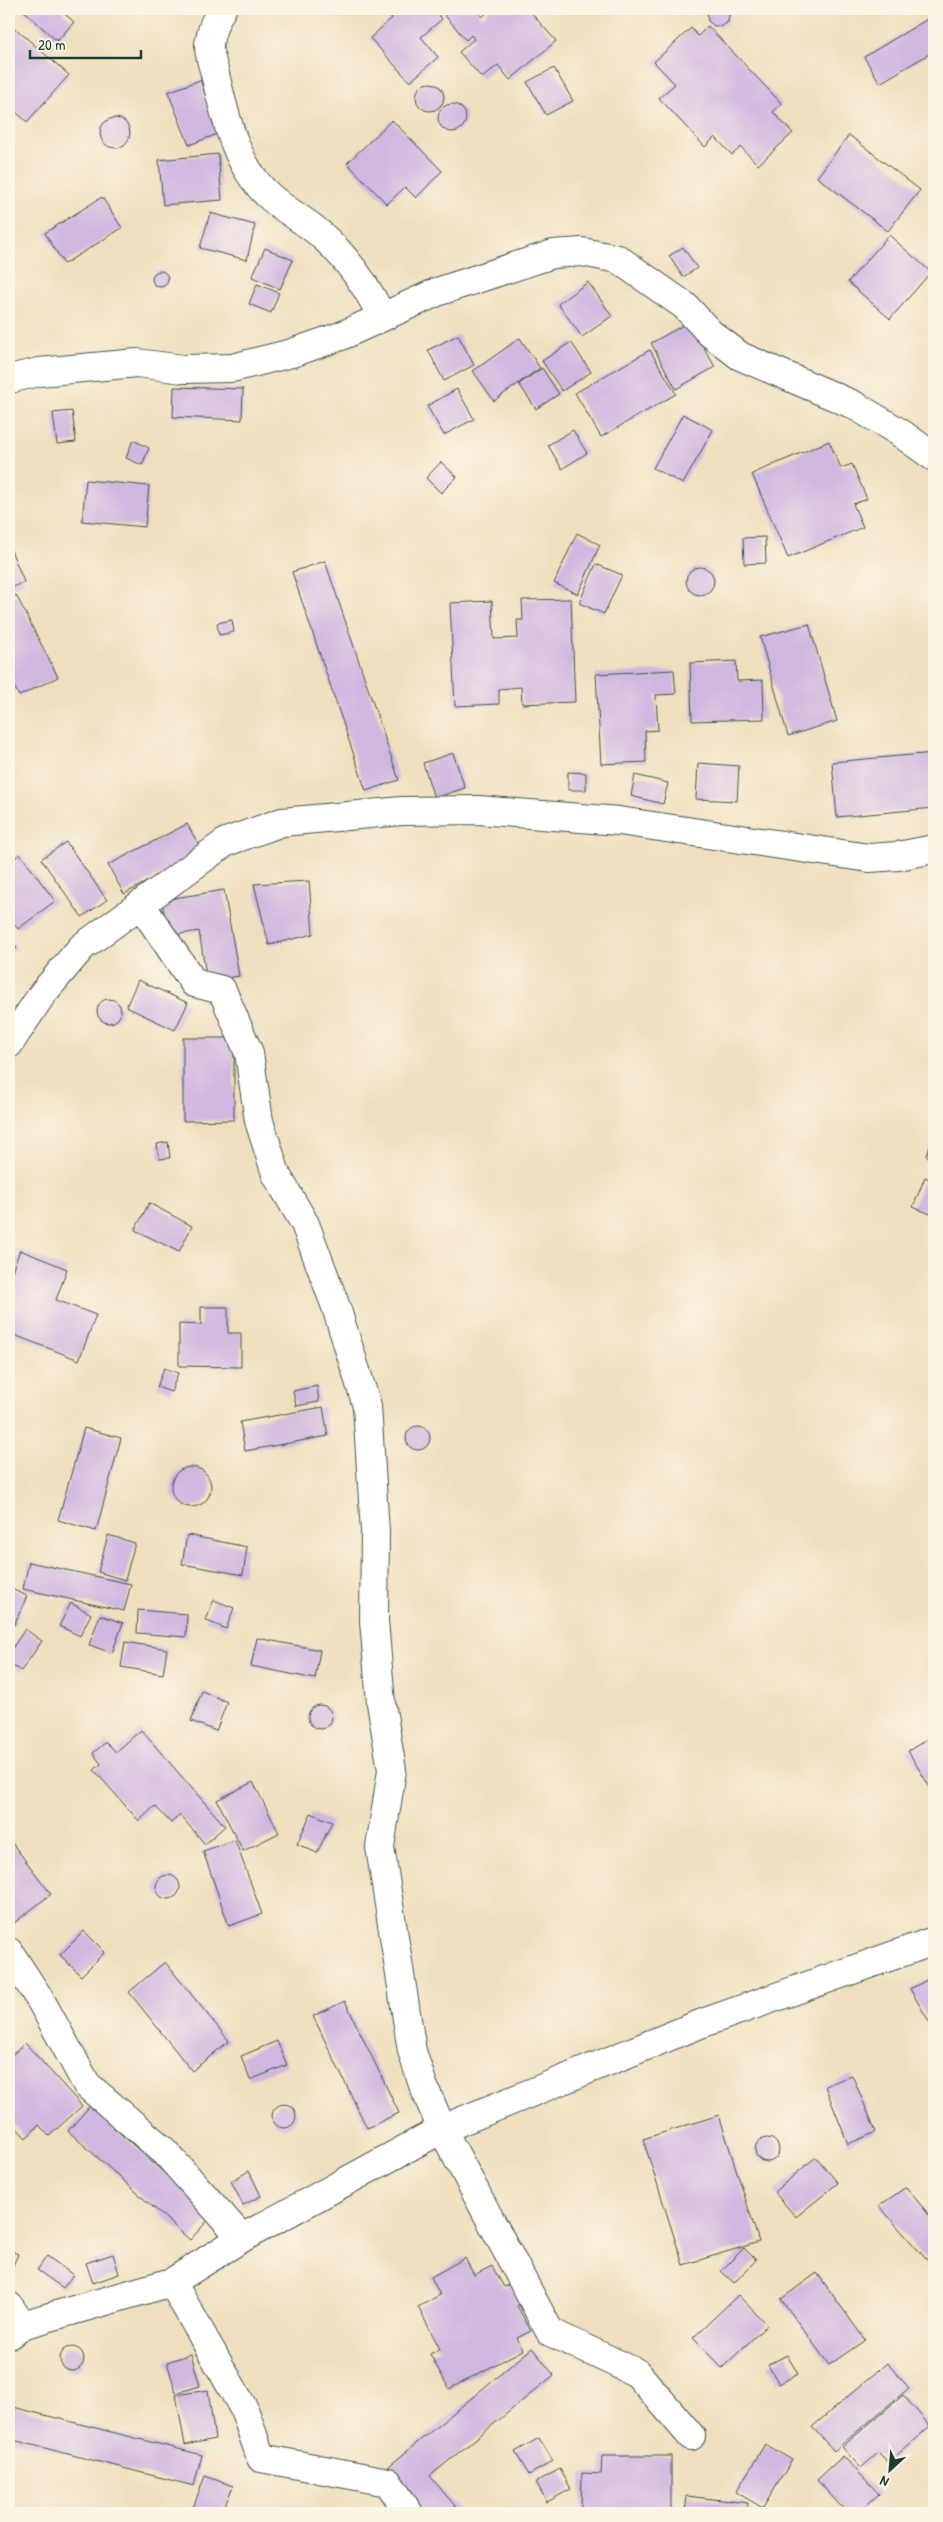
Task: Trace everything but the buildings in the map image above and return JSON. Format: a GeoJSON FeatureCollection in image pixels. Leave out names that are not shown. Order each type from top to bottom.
{"type":"FeatureCollection","features":[{"type":"Feature","properties":{"kind":"street"},"geometry":{"type":"LineString","coordinates":[[222,9],[212,30],[209,46],[222,104],[235,144],[251,175],[268,195],[319,233],[349,262],[368,289],[382,317]]}},
{"type":"Feature","properties":{"kind":"street"},"geometry":{"type":"LineString","coordinates":[[9,379],[39,372],[137,363],[183,369],[232,368],[292,353],[341,336],[437,292],[554,254],[582,252],[602,254],[625,263],[685,306],[710,333],[740,356],[854,405],[899,432],[934,457]]}},
{"type":"Feature","properties":{"kind":"street"},"geometry":{"type":"LineString","coordinates":[[9,1044],[43,993],[82,947],[141,905],[174,878],[226,842],[282,822],[331,816],[402,811],[478,810],[619,822],[869,858],[898,856],[934,849]]}},
{"type":"Feature","properties":{"kind":"street"},"geometry":{"type":"LineString","coordinates":[[141,905],[194,983],[222,990],[249,1053],[259,1121],[276,1174],[305,1224],[336,1307],[368,1406],[374,1532],[374,1621],[380,1703],[392,1770],[380,1847],[412,2051],[423,2085],[442,2129],[550,2332],[637,2373],[691,2436]]}},
{"type":"Feature","properties":{"kind":"street"},"geometry":{"type":"LineString","coordinates":[[13,2322],[172,2282],[242,2238],[442,2129],[700,2024],[934,1941]]}},
{"type":"Feature","properties":{"kind":"street"},"geometry":{"type":"LineString","coordinates":[[9,1952],[41,2001],[86,2085],[164,2151],[242,2238]]}},
{"type":"Feature","properties":{"kind":"street"},"geometry":{"type":"LineString","coordinates":[[172,2282],[244,2409],[261,2458],[388,2482],[409,2513]]}}]}
